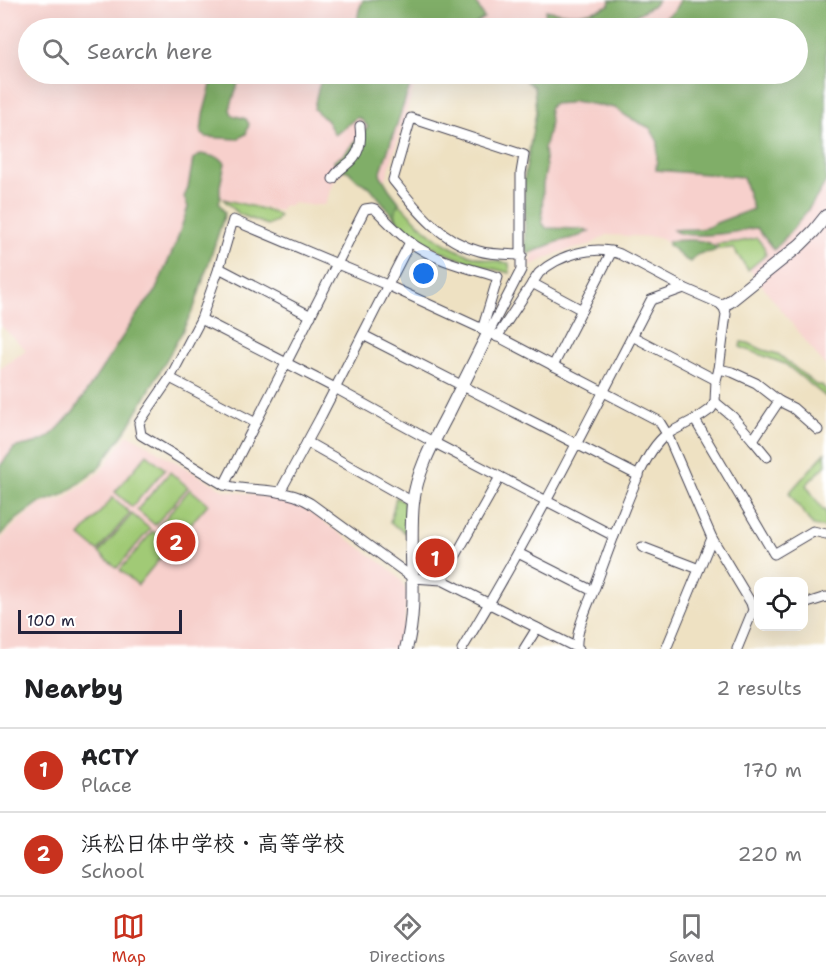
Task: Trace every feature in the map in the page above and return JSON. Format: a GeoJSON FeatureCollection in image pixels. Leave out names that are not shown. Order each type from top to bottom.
{"type":"FeatureCollection","features":[{"type":"Feature","properties":{"kind":"street"},"geometry":{"type":"LineString","coordinates":[[406,649],[412,621],[413,502],[423,464],[433,442],[520,270],[522,255],[521,173],[524,155],[411,118],[393,180],[410,202],[441,233],[462,244],[480,251],[522,255]]}},
{"type":"Feature","properties":{"kind":"street"},"geometry":{"type":"LineString","coordinates":[[333,179],[335,173],[354,159],[362,139],[360,126]]}},
{"type":"Feature","properties":{"kind":"street"},"geometry":{"type":"LineString","coordinates":[[224,485],[365,209],[375,209],[410,242],[438,258],[498,277],[489,333]]}},
{"type":"Feature","properties":{"kind":"street"},"geometry":{"type":"LineString","coordinates":[[489,333],[547,266],[569,256],[596,250],[612,251],[684,288],[723,304],[729,302],[800,245],[826,216]]}},
{"type":"Feature","properties":{"kind":"street"},"geometry":{"type":"LineString","coordinates":[[578,649],[442,580],[412,578],[309,503],[294,495],[224,485],[141,435],[139,423],[170,378],[201,320],[232,220],[387,285],[489,333],[655,418],[667,434],[712,538],[754,601]]}},
{"type":"Feature","properties":{"kind":"street"},"geometry":{"type":"LineString","coordinates":[[280,492],[410,242]]}},
{"type":"Feature","properties":{"kind":"street"},"geometry":{"type":"LineString","coordinates":[[554,366],[612,251]]}},
{"type":"Feature","properties":{"kind":"street"},"geometry":{"type":"LineString","coordinates":[[219,268],[311,316]]}},
{"type":"Feature","properties":{"kind":"street"},"geometry":{"type":"LineString","coordinates":[[532,283],[582,310]]}},
{"type":"Feature","properties":{"kind":"street"},"geometry":{"type":"LineString","coordinates":[[462,649],[518,553],[651,300],[684,288]]}},
{"type":"Feature","properties":{"kind":"street"},"geometry":{"type":"LineString","coordinates":[[578,649],[576,642],[593,591],[639,476],[651,452],[660,439],[695,420],[711,409],[715,402],[726,314],[723,304]]}},
{"type":"Feature","properties":{"kind":"street"},"geometry":{"type":"LineString","coordinates":[[201,320],[335,388],[614,536]]}},
{"type":"Feature","properties":{"kind":"street"},"geometry":{"type":"LineString","coordinates":[[363,335],[639,476]]}},
{"type":"Feature","properties":{"kind":"street"},"geometry":{"type":"LineString","coordinates":[[632,336],[716,380]]}},
{"type":"Feature","properties":{"kind":"street"},"geometry":{"type":"LineString","coordinates":[[719,369],[751,380],[779,402],[813,418],[818,430]]}},
{"type":"Feature","properties":{"kind":"street"},"geometry":{"type":"LineString","coordinates":[[170,378],[256,423]]}},
{"type":"Feature","properties":{"kind":"street"},"geometry":{"type":"LineString","coordinates":[[715,402],[733,417],[767,457]]}},
{"type":"Feature","properties":{"kind":"street"},"geometry":{"type":"LineString","coordinates":[[753,440],[779,402]]}},
{"type":"Feature","properties":{"kind":"street"},"geometry":{"type":"LineString","coordinates":[[695,420],[774,554],[813,531],[826,534]]}},
{"type":"Feature","properties":{"kind":"street"},"geometry":{"type":"LineString","coordinates":[[307,442],[413,502]]}},
{"type":"Feature","properties":{"kind":"street"},"geometry":{"type":"LineString","coordinates":[[442,580],[500,477]]}},
{"type":"Feature","properties":{"kind":"street"},"geometry":{"type":"LineString","coordinates":[[666,649],[712,538]]}},
{"type":"Feature","properties":{"kind":"street"},"geometry":{"type":"LineString","coordinates":[[642,547],[699,569]]}},
{"type":"Feature","properties":{"kind":"street"},"geometry":{"type":"LineString","coordinates":[[518,553],[593,591]]}},
{"type":"Feature","properties":{"kind":"street"},"geometry":{"type":"LineString","coordinates":[[808,603],[826,597]]}},
{"type":"Feature","properties":{"kind":"street"},"geometry":{"type":"LineString","coordinates":[[737,649],[754,606]]}},
{"type":"Feature","properties":{"kind":"street"},"geometry":{"type":"LineString","coordinates":[[524,649],[537,628]]}},
{"type":"Feature","properties":{"kind":"shaded area"},"geometry":{"type":"Polygon","coordinates":[[[0,0],[826,0],[826,367],[733,246],[673,246],[658,237],[607,235],[588,246],[560,252],[530,266],[535,248],[540,125],[536,84],[808,84],[808,18],[18,18],[18,84],[415,84],[386,179],[374,180],[352,166],[336,177],[325,205],[292,203],[290,206],[284,205],[280,211],[221,198],[219,203],[225,213],[194,308],[129,426],[97,470],[63,495],[39,503],[16,520],[0,536],[0,369],[26,350],[0,325],[0,0]]]}},
{"type":"Feature","properties":{"kind":"shaded area"},"geometry":{"type":"Polygon","coordinates":[[[128,434],[224,490],[294,501],[386,566],[401,580],[407,593],[401,649],[0,649],[0,540],[39,505],[64,499],[100,472],[128,434]]]}},
{"type":"Feature","properties":{"kind":"green space"},"geometry":{"type":"Polygon","coordinates":[[[363,0],[470,0],[475,1],[484,18],[358,18],[363,0]]]}},
{"type":"Feature","properties":{"kind":"green space"},"geometry":{"type":"Polygon","coordinates":[[[610,0],[658,0],[654,5],[632,17],[545,18],[546,10],[571,14],[585,13],[609,5],[610,0]]]}},
{"type":"Feature","properties":{"kind":"green space"},"geometry":{"type":"Polygon","coordinates":[[[680,0],[826,0],[826,181],[821,191],[774,250],[757,228],[711,235],[678,233],[673,230],[706,228],[753,209],[743,177],[656,170],[658,142],[650,128],[615,108],[574,101],[552,104],[549,109],[550,124],[544,149],[546,169],[543,184],[542,222],[546,228],[589,231],[528,254],[525,246],[524,180],[536,112],[534,87],[530,84],[808,84],[808,18],[665,18],[674,11],[680,0]]]}},
{"type":"Feature","properties":{"kind":"green space"},"geometry":{"type":"Polygon","coordinates":[[[211,84],[238,84],[230,109],[232,115],[246,119],[249,124],[246,134],[237,139],[206,137],[201,133],[211,84]]]}},
{"type":"Feature","properties":{"kind":"green space"},"geometry":{"type":"Polygon","coordinates":[[[320,84],[411,84],[380,174],[399,202],[395,213],[396,219],[370,187],[358,181],[348,171],[336,169],[334,161],[343,155],[368,127],[360,118],[356,118],[335,135],[327,121],[314,109],[320,84]]]}},
{"type":"Feature","properties":{"kind":"green space"},"geometry":{"type":"Polygon","coordinates":[[[201,154],[220,158],[225,163],[219,203],[225,213],[194,308],[182,332],[129,426],[97,470],[63,495],[39,503],[16,520],[0,536],[0,466],[14,448],[44,440],[58,429],[74,411],[140,310],[154,294],[176,243],[188,207],[184,197],[188,188],[193,159],[201,154]]]}},
{"type":"Feature","properties":{"kind":"green space"},"geometry":{"type":"Polygon","coordinates":[[[223,199],[279,215],[276,221],[267,225],[239,214],[223,199]]]}},
{"type":"Feature","properties":{"kind":"green space"},"geometry":{"type":"Polygon","coordinates":[[[398,204],[448,246],[475,257],[509,263],[510,273],[456,258],[420,239],[398,221],[395,213],[398,204]]]}},
{"type":"Feature","properties":{"kind":"green space"},"geometry":{"type":"Polygon","coordinates":[[[757,238],[764,247],[766,255],[748,270],[733,248],[719,249],[716,244],[738,242],[757,238]]]}},
{"type":"Feature","properties":{"kind":"green space"},"geometry":{"type":"Polygon","coordinates":[[[669,241],[702,241],[717,249],[697,255],[691,262],[668,245],[669,241]]]}},
{"type":"Feature","properties":{"kind":"green space"},"geometry":{"type":"Polygon","coordinates":[[[741,342],[778,354],[816,385],[822,385],[826,390],[826,397],[785,364],[740,347],[741,342]]]}},
{"type":"Feature","properties":{"kind":"green space"},"geometry":{"type":"Polygon","coordinates":[[[825,453],[826,465],[806,485],[826,511],[826,528],[813,526],[789,493],[825,453]]]}},
{"type":"Feature","properties":{"kind":"green space"},"geometry":{"type":"Polygon","coordinates":[[[147,454],[165,469],[132,507],[115,492],[147,454]]]}},
{"type":"Feature","properties":{"kind":"green space"},"geometry":{"type":"Polygon","coordinates":[[[170,472],[188,487],[155,525],[137,510],[170,472]]]}},
{"type":"Feature","properties":{"kind":"green space"},"geometry":{"type":"Polygon","coordinates":[[[190,489],[208,504],[175,542],[158,527],[190,489]]]}},
{"type":"Feature","properties":{"kind":"green space"},"geometry":{"type":"Polygon","coordinates":[[[113,497],[130,513],[98,551],[80,536],[113,497]]]}},
{"type":"Feature","properties":{"kind":"green space"},"geometry":{"type":"Polygon","coordinates":[[[396,497],[403,501],[406,509],[406,533],[390,523],[396,497]]]}},
{"type":"Feature","properties":{"kind":"green space"},"geometry":{"type":"Polygon","coordinates":[[[132,514],[150,529],[117,568],[99,553],[132,514]]]}},
{"type":"Feature","properties":{"kind":"green space"},"geometry":{"type":"Polygon","coordinates":[[[153,531],[170,546],[138,585],[120,570],[153,531]]]}},
{"type":"Feature","properties":{"kind":"place","name":"浜松日体中学校・高等学校"},"geometry":{"type":"Point","coordinates":[176,542]}},
{"type":"Feature","properties":{"kind":"place","name":"ACTY"},"geometry":{"type":"Point","coordinates":[435,558]}}]}
